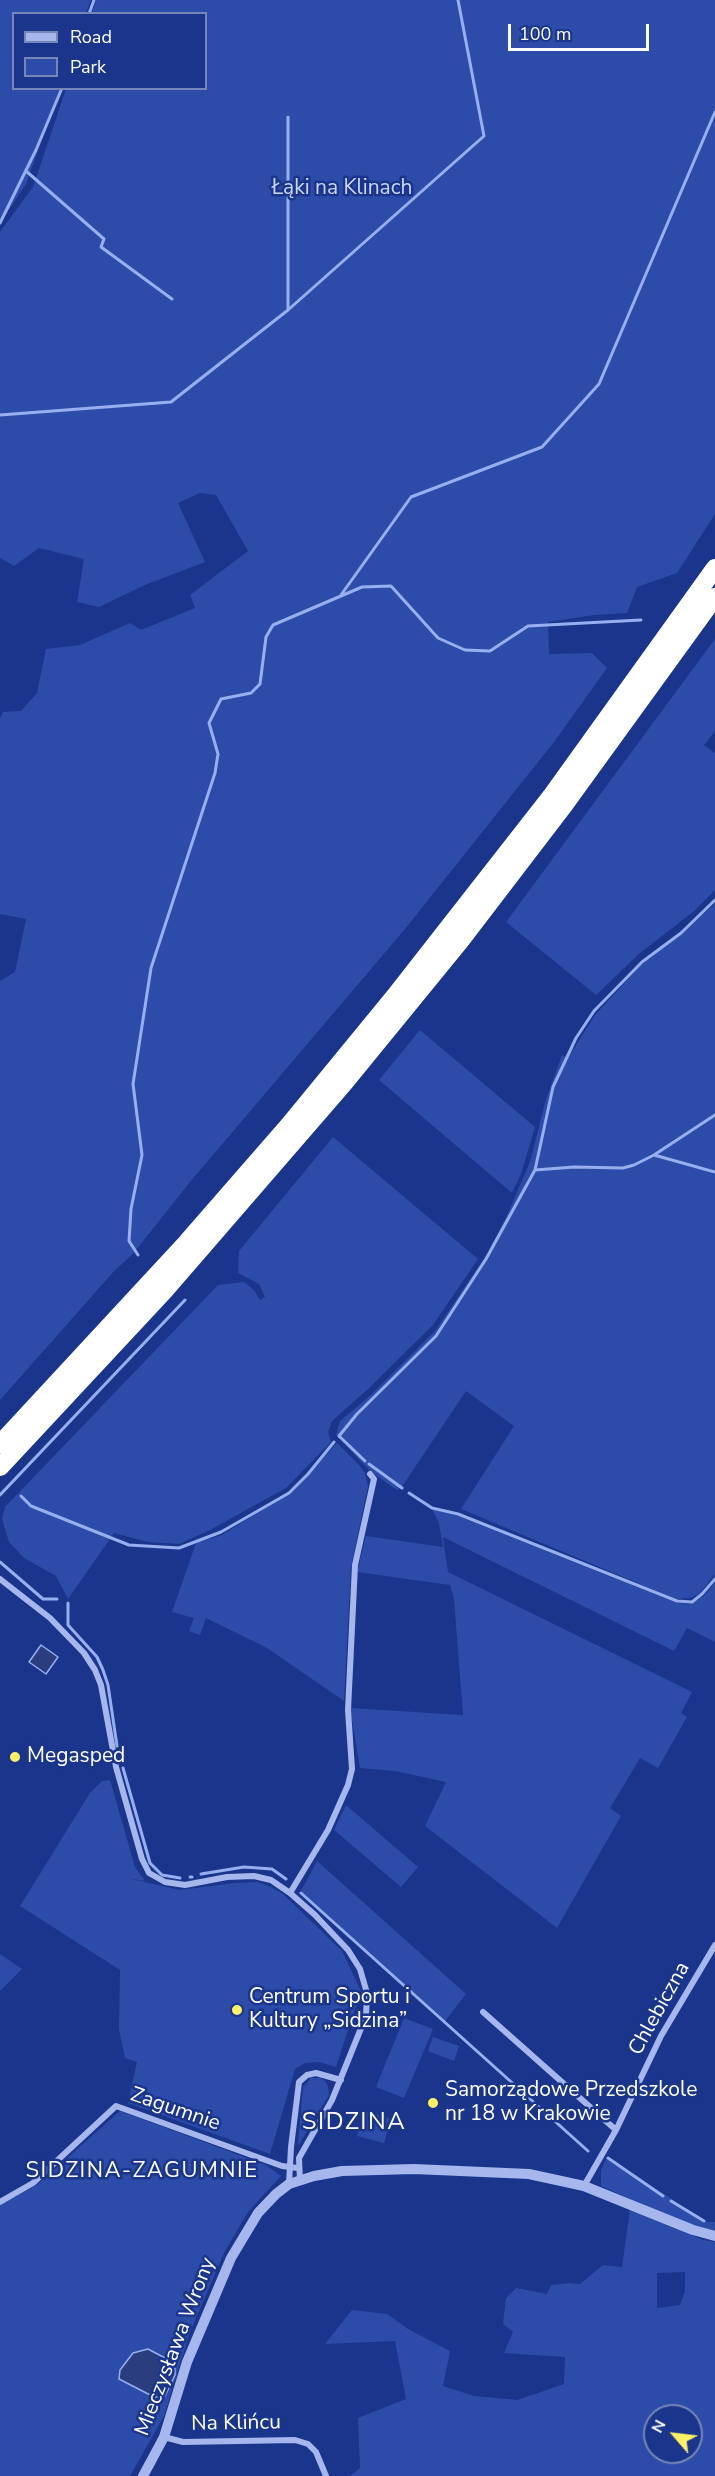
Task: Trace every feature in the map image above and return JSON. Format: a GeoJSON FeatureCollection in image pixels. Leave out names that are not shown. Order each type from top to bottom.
{"type":"FeatureCollection","features":[{"type":"Feature","properties":{"kind":"highway"},"geometry":{"type":"LineString","coordinates":[[0,1444],[187,1242],[289,1125],[394,997],[552,795],[715,568]]}},
{"type":"Feature","properties":{"kind":"highway"},"geometry":{"type":"LineString","coordinates":[[0,1467],[173,1282],[301,1135],[390,1027],[565,804],[715,597]]}},
{"type":"Feature","properties":{"kind":"street"},"geometry":{"type":"LineString","coordinates":[[290,1893],[328,1830],[348,1785],[352,1769],[348,1710],[355,1565],[374,1479],[370,1474]]}},
{"type":"Feature","properties":{"kind":"street"},"geometry":{"type":"LineString","coordinates":[[0,1579],[50,1618],[84,1653],[95,1670],[101,1685],[116,1767],[142,1859],[149,1873],[165,1882],[185,1885],[227,1877],[254,1876],[271,1880],[290,1893],[341,1941],[354,1958],[367,1993],[366,2016],[341,2080],[303,2150],[294,2182]]}},
{"type":"Feature","properties":{"kind":"street","name":"Chlebiczna"},"geometry":{"type":"LineString","coordinates":[[584,2186],[616,2130],[660,2036],[715,1945]]}},
{"type":"Feature","properties":{"kind":"street"},"geometry":{"type":"LineString","coordinates":[[483,2012],[616,2130]]}},
{"type":"Feature","properties":{"kind":"street"},"geometry":{"type":"LineString","coordinates":[[294,2182],[290,2168],[300,2082],[307,2074],[316,2073],[341,2080]]}},
{"type":"Feature","properties":{"kind":"street","name":"Zagumnie"},"geometry":{"type":"LineString","coordinates":[[0,2202],[33,2183],[116,2106],[290,2168],[298,2168]]}},
{"type":"Feature","properties":{"kind":"street","name":"Mieczysława Wrony"},"geometry":{"type":"LineString","coordinates":[[143,2476],[164,2437],[187,2362],[231,2258],[258,2213],[276,2194],[294,2182],[342,2171],[414,2169],[529,2174],[584,2186],[693,2230],[715,2236]]}},
{"type":"Feature","properties":{"kind":"street","name":"Na Klińcu"},"geometry":{"type":"LineString","coordinates":[[164,2437],[183,2442],[295,2440],[308,2444],[316,2452],[326,2476]]}},
{"type":"Feature","properties":{"kind":"green space"},"geometry":{"type":"Polygon","coordinates":[[[0,0],[91,0],[86,12],[12,12],[12,90],[60,90],[26,184],[0,223],[0,0]]]}},
{"type":"Feature","properties":{"kind":"green space","name":"Łąki na Klinach"},"geometry":{"type":"Polygon","coordinates":[[[96,0],[715,0],[715,514],[677,573],[637,587],[627,613],[548,622],[549,654],[592,653],[607,668],[554,742],[405,929],[190,1182],[132,1255],[115,1270],[0,1400],[0,981],[15,972],[26,919],[0,914],[0,718],[3,712],[21,711],[37,693],[46,649],[80,645],[130,623],[141,630],[195,608],[190,595],[248,551],[216,495],[200,493],[178,503],[205,562],[145,585],[99,607],[77,602],[84,559],[39,548],[14,566],[0,558],[0,232],[33,187],[66,90],[207,90],[207,12],[92,12],[96,0]]]}},
{"type":"Feature","properties":{"kind":"green space"},"geometry":{"type":"Polygon","coordinates":[[[715,639],[715,731],[704,745],[715,753],[715,890],[693,912],[640,953],[596,995],[506,922],[715,639]]]}},
{"type":"Feature","properties":{"kind":"green space"},"geometry":{"type":"Polygon","coordinates":[[[715,904],[715,1574],[700,1593],[691,1598],[676,1599],[461,1509],[514,1426],[466,1391],[403,1485],[397,1490],[371,1472],[336,1435],[340,1421],[372,1394],[435,1331],[487,1254],[530,1162],[546,1099],[562,1055],[568,1058],[595,1015],[640,966],[715,904]]]}},
{"type":"Feature","properties":{"kind":"green space"},"geometry":{"type":"Polygon","coordinates":[[[420,1030],[535,1127],[521,1174],[512,1193],[379,1080],[420,1030]]]}},
{"type":"Feature","properties":{"kind":"green space"},"geometry":{"type":"Polygon","coordinates":[[[333,1137],[478,1259],[433,1325],[332,1421],[328,1432],[331,1442],[286,1488],[210,1530],[179,1544],[148,1542],[114,1533],[68,1599],[56,1576],[24,1558],[9,1542],[2,1519],[5,1507],[218,1285],[244,1282],[254,1290],[260,1300],[265,1297],[259,1284],[238,1273],[239,1251],[333,1137]]]}},
{"type":"Feature","properties":{"kind":"green space"},"geometry":{"type":"Polygon","coordinates":[[[337,1443],[365,1473],[368,1486],[351,1567],[344,1701],[267,1648],[206,1618],[200,1635],[189,1631],[194,1618],[172,1612],[196,1543],[222,1535],[290,1493],[337,1443]]]}},
{"type":"Feature","properties":{"kind":"green space"},"geometry":{"type":"Polygon","coordinates":[[[432,1509],[458,1516],[677,1603],[690,1604],[704,1596],[715,1582],[715,1642],[687,1628],[674,1651],[443,1537],[448,1572],[692,1692],[681,1713],[687,1717],[658,1768],[640,1758],[610,1808],[621,1816],[557,1928],[425,1826],[446,1782],[395,1771],[360,1768],[350,1708],[463,1715],[454,1599],[450,1585],[357,1572],[366,1536],[443,1547],[439,1523],[432,1509]]]}},
{"type":"Feature","properties":{"kind":"green space","name":"Centrum Sportu i Kultury „Sidzina”"},"geometry":{"type":"Polygon","coordinates":[[[110,1780],[135,1867],[145,1881],[127,1878],[180,1890],[257,1882],[271,1887],[283,1894],[342,1951],[361,1991],[336,2067],[319,2062],[305,2063],[295,2069],[270,2154],[128,2103],[137,2062],[125,2058],[119,2029],[120,1970],[20,1906],[90,1793],[102,1781],[110,1780]]]}},
{"type":"Feature","properties":{"kind":"green space"},"geometry":{"type":"Polygon","coordinates":[[[346,1805],[418,1867],[401,1887],[334,1830],[346,1805]]]}},
{"type":"Feature","properties":{"kind":"green space"},"geometry":{"type":"Polygon","coordinates":[[[317,1861],[466,1994],[445,2021],[301,1891],[317,1861]]]}},
{"type":"Feature","properties":{"kind":"green space"},"geometry":{"type":"Polygon","coordinates":[[[0,1954],[22,1969],[0,1991],[0,1954]]]}},
{"type":"Feature","properties":{"kind":"green space"},"geometry":{"type":"Polygon","coordinates":[[[404,2018],[433,2029],[404,2098],[376,2087],[404,2018]]]}},
{"type":"Feature","properties":{"kind":"green space"},"geometry":{"type":"Polygon","coordinates":[[[433,2037],[459,2046],[454,2061],[428,2051],[433,2037]]]}},
{"type":"Feature","properties":{"kind":"green space"},"geometry":{"type":"Polygon","coordinates":[[[311,2078],[320,2078],[325,2081],[329,2095],[298,2146],[303,2087],[311,2078]]]}},
{"type":"Feature","properties":{"kind":"green space"},"geometry":{"type":"Polygon","coordinates":[[[120,2111],[266,2165],[281,2176],[248,2212],[225,2251],[190,2332],[164,2416],[130,2476],[0,2476],[0,2205],[37,2185],[120,2111]]]}},
{"type":"Feature","properties":{"kind":"green space"},"geometry":{"type":"Polygon","coordinates":[[[365,2111],[391,2119],[384,2143],[357,2136],[365,2111]]]}},
{"type":"Feature","properties":{"kind":"green space"},"geometry":{"type":"Polygon","coordinates":[[[607,2157],[707,2222],[715,2222],[715,2230],[699,2228],[601,2186],[601,2170],[607,2157]]]}},
{"type":"Feature","properties":{"kind":"green space"},"geometry":{"type":"Polygon","coordinates":[[[630,2209],[703,2240],[715,2242],[715,2476],[350,2476],[360,2468],[358,2418],[406,2399],[395,2341],[325,2344],[352,2310],[387,2314],[408,2329],[450,2351],[443,2386],[474,2396],[517,2400],[564,2384],[565,2357],[504,2353],[513,2332],[503,2324],[506,2298],[516,2288],[547,2294],[551,2285],[580,2284],[603,2265],[622,2267],[630,2209]],[[685,2272],[657,2273],[657,2308],[680,2305],[685,2291],[685,2272]]]}},
{"type":"Feature","properties":{"kind":"shaded area"},"geometry":{"type":"Polygon","coordinates":[[[41,1645],[58,1657],[46,1674],[29,1662],[41,1645]]]}},
{"type":"Feature","properties":{"kind":"shaded area"},"geometry":{"type":"Polygon","coordinates":[[[148,2349],[165,2358],[175,2369],[175,2375],[165,2396],[154,2397],[119,2379],[120,2370],[133,2353],[148,2349]]]}},
{"type":"Feature","properties":{"kind":"waterway"},"geometry":{"type":"LineString","coordinates":[[90,12],[94,0]]}},
{"type":"Feature","properties":{"kind":"waterway"},"geometry":{"type":"LineString","coordinates":[[0,415],[171,402],[288,310],[484,136],[458,0]]}},
{"type":"Feature","properties":{"kind":"waterway"},"geometry":{"type":"LineString","coordinates":[[0,223],[36,150],[61,90]]}},
{"type":"Feature","properties":{"kind":"waterway"},"geometry":{"type":"LineString","coordinates":[[341,595],[411,497],[542,447],[599,384],[715,112]]}},
{"type":"Feature","properties":{"kind":"waterway"},"geometry":{"type":"LineString","coordinates":[[288,117],[288,310]]}},
{"type":"Feature","properties":{"kind":"waterway"},"geometry":{"type":"LineString","coordinates":[[26,171],[104,239],[101,247],[172,299]]}},
{"type":"Feature","properties":{"kind":"waterway"},"geometry":{"type":"LineString","coordinates":[[138,1255],[129,1241],[131,1209],[142,1155],[133,1084],[151,968],[215,773],[218,754],[209,723],[221,699],[251,693],[260,684],[266,637],[273,625],[362,587],[391,586],[438,638],[465,650],[490,651],[528,626],[641,620]]}},
{"type":"Feature","properties":{"kind":"waterway"},"geometry":{"type":"LineString","coordinates":[[365,1461],[339,1436],[357,1414],[436,1336],[486,1259],[535,1170],[553,1087],[576,1038],[594,1011],[642,962],[681,933],[715,900]]}},
{"type":"Feature","properties":{"kind":"waterway"},"geometry":{"type":"LineString","coordinates":[[535,1170],[574,1167],[623,1168],[634,1165],[654,1155],[715,1115]]}},
{"type":"Feature","properties":{"kind":"waterway"},"geometry":{"type":"LineString","coordinates":[[654,1155],[715,1172]]}},
{"type":"Feature","properties":{"kind":"waterway"},"geometry":{"type":"LineString","coordinates":[[0,1495],[185,1300]]}},
{"type":"Feature","properties":{"kind":"waterway"},"geometry":{"type":"LineString","coordinates":[[21,1496],[31,1506],[129,1545],[179,1548],[221,1532],[289,1493],[334,1442]]}},
{"type":"Feature","properties":{"kind":"waterway"},"geometry":{"type":"LineString","coordinates":[[369,1464],[402,1488]]}},
{"type":"Feature","properties":{"kind":"waterway"},"geometry":{"type":"LineString","coordinates":[[409,1493],[432,1508],[458,1514],[677,1601],[692,1602],[715,1579]]}},
{"type":"Feature","properties":{"kind":"waterway"},"geometry":{"type":"LineString","coordinates":[[0,1562],[43,1599],[57,1599]]}},
{"type":"Feature","properties":{"kind":"waterway"},"geometry":{"type":"LineString","coordinates":[[68,1603],[68,1625],[97,1657],[103,1670],[108,1685],[117,1746]]}},
{"type":"Feature","properties":{"kind":"waterway"},"geometry":{"type":"LineString","coordinates":[[123,1768],[150,1863],[162,1875],[180,1878]]}},
{"type":"Feature","properties":{"kind":"waterway"},"geometry":{"type":"LineString","coordinates":[[201,1874],[244,1867],[272,1869],[286,1879]]}},
{"type":"Feature","properties":{"kind":"waterway"},"geometry":{"type":"LineString","coordinates":[[301,1893],[588,2151]]}},
{"type":"Feature","properties":{"kind":"waterway"},"geometry":{"type":"LineString","coordinates":[[608,2158],[663,2196]]}},
{"type":"Feature","properties":{"kind":"waterway"},"geometry":{"type":"LineString","coordinates":[[671,2201],[704,2221]]}},
{"type":"Feature","properties":{"kind":"place","name":"Megasped"},"geometry":{"type":"Point","coordinates":[15,1757]}},
{"type":"Feature","properties":{"kind":"place","name":"Centrum Sportu i Kultury „Sidzina”"},"geometry":{"type":"Point","coordinates":[237,2010]}},
{"type":"Feature","properties":{"kind":"place","name":"Samorządowe Przedszkole nr 18 w Krakowie"},"geometry":{"type":"Point","coordinates":[433,2103]}},
{"type":"Feature","properties":{"kind":"district","name":"SIDZINA"},"geometry":{"type":"Point","coordinates":[354,2123]}},
{"type":"Feature","properties":{"kind":"district","name":"SIDZINA-ZAGUMNIE"},"geometry":{"type":"Point","coordinates":[142,2172]}}]}
